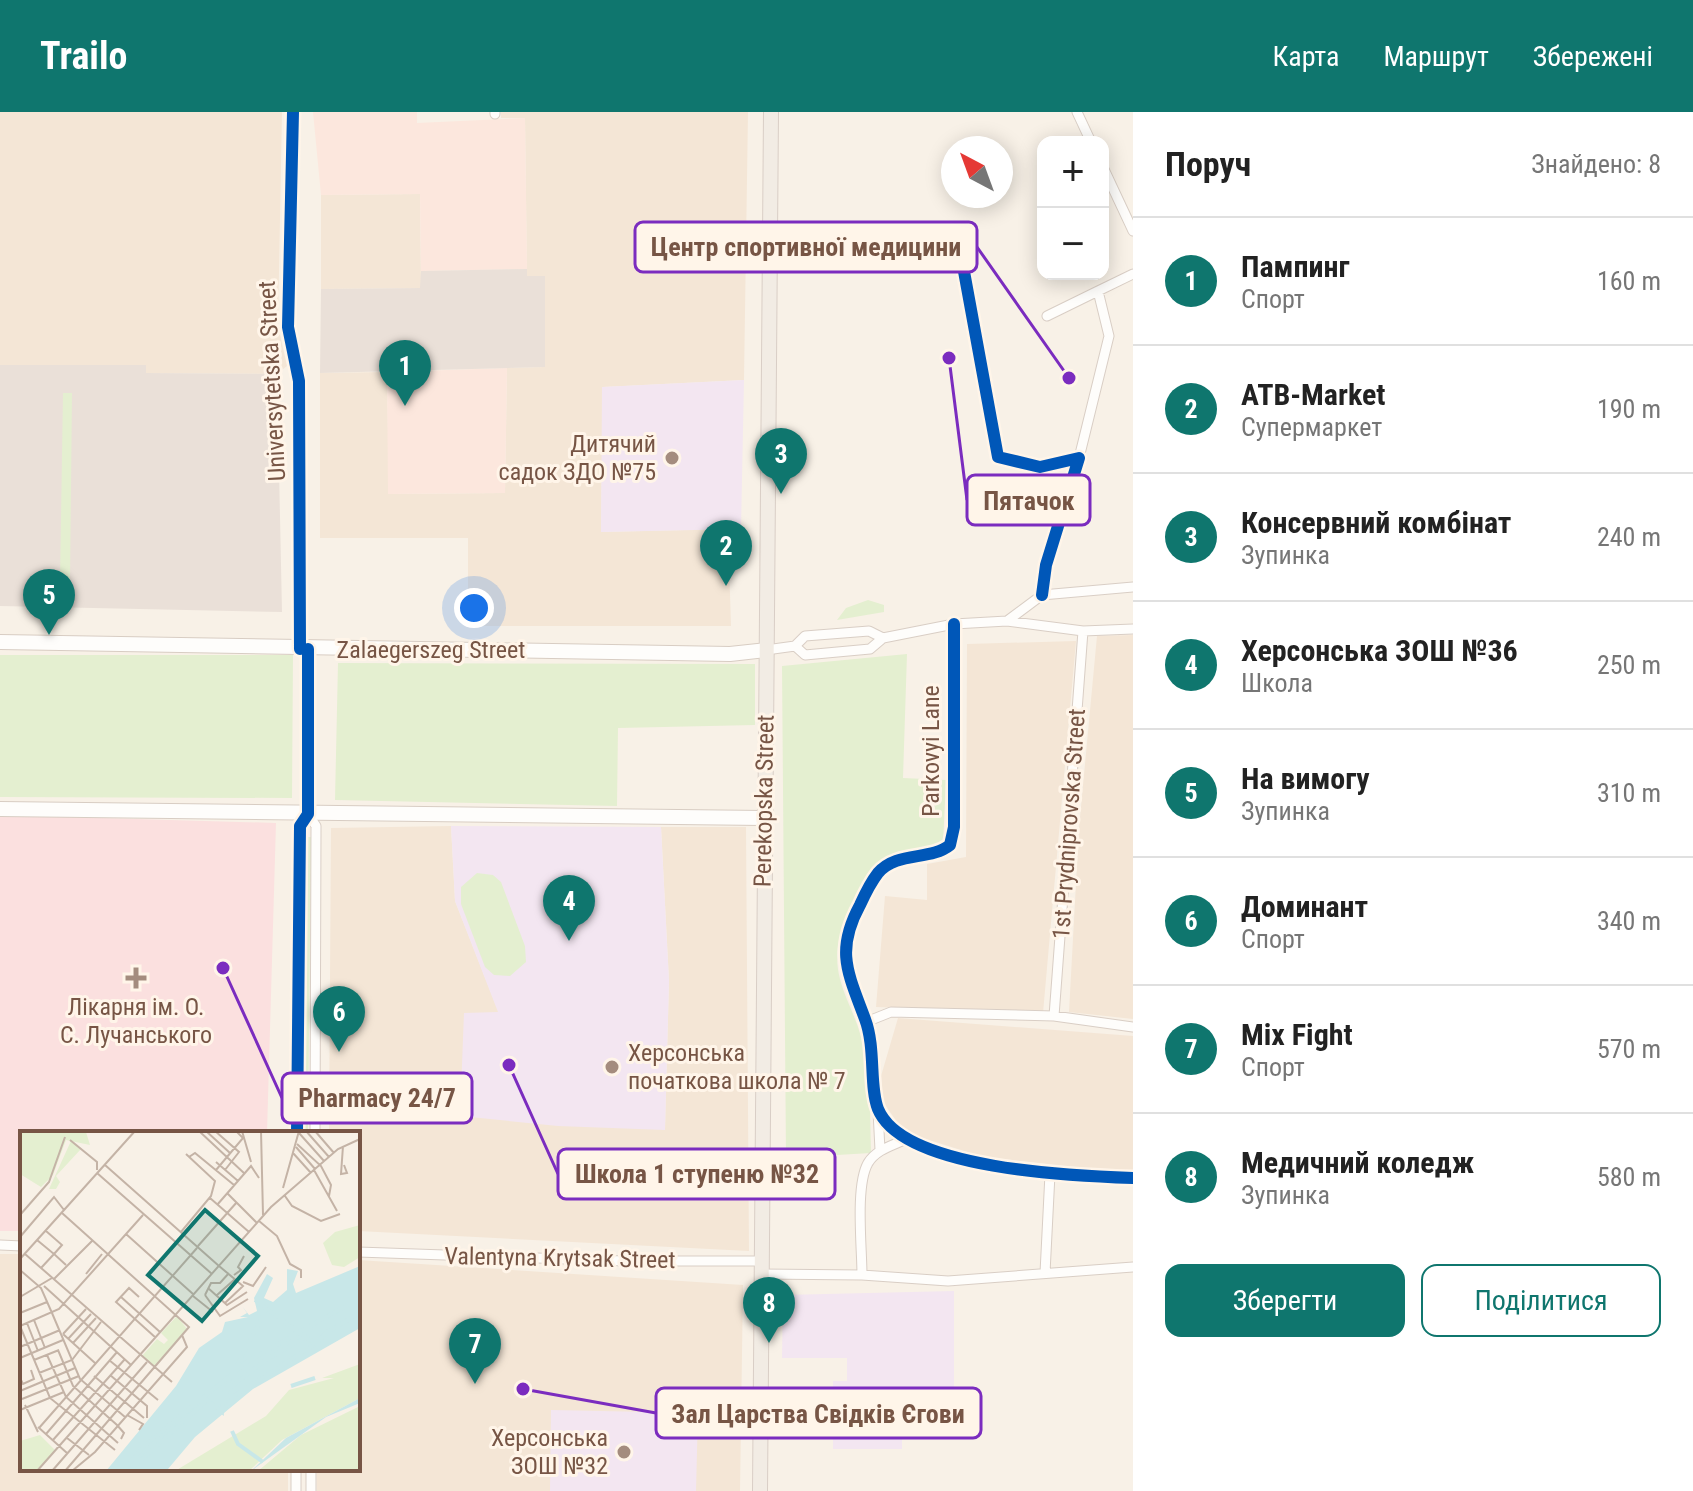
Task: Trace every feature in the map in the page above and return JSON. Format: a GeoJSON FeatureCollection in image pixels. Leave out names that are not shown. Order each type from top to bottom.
{"type":"FeatureCollection","features":[{"type":"Feature","properties":{"kind":"main road","name":"Perekopska Street"},"geometry":{"type":"LineString","coordinates":[[760,1491],[771,112]]}},
{"type":"Feature","properties":{"kind":"main road","name":"Zalaegerszeg Street"},"geometry":{"type":"LineString","coordinates":[[0,642],[730,654],[766,650]]}},
{"type":"Feature","properties":{"kind":"main road"},"geometry":{"type":"LineString","coordinates":[[0,809],[763,818]]}},
{"type":"Feature","properties":{"kind":"street","name":"Universytetska Street"},"geometry":{"type":"LineString","coordinates":[[293,112],[288,327],[299,381],[308,814],[316,826],[315,1131]]}},
{"type":"Feature","properties":{"kind":"street"},"geometry":{"type":"LineString","coordinates":[[1077,112],[1088,136]]}},
{"type":"Feature","properties":{"kind":"street"},"geometry":{"type":"LineString","coordinates":[[1109,180],[1133,231]]}},
{"type":"Feature","properties":{"kind":"street"},"geometry":{"type":"LineString","coordinates":[[963,266],[998,457],[1040,467],[1079,458]]}},
{"type":"Feature","properties":{"kind":"street"},"geometry":{"type":"LineString","coordinates":[[1047,316],[1133,274]]}},
{"type":"Feature","properties":{"kind":"street"},"geometry":{"type":"LineString","coordinates":[[1042,595],[1046,565],[1079,458],[1109,336],[1098,291]]}},
{"type":"Feature","properties":{"kind":"street"},"geometry":{"type":"LineString","coordinates":[[1007,621],[1042,595],[1133,587]]}},
{"type":"Feature","properties":{"kind":"street"},"geometry":{"type":"LineString","coordinates":[[795,646],[805,655],[870,649],[883,638],[954,624],[1007,621],[1083,631],[1133,629]]}},
{"type":"Feature","properties":{"kind":"street","name":"Parkovyi Lane"},"geometry":{"type":"LineString","coordinates":[[880,1150],[873,1048],[851,986],[844,938],[884,867],[902,859],[947,848],[952,840],[954,624]]}},
{"type":"Feature","properties":{"kind":"street"},"geometry":{"type":"LineString","coordinates":[[766,650],[795,646],[805,636],[869,631],[883,638]]}},
{"type":"Feature","properties":{"kind":"street","name":"1st Prydniprovska Street"},"geometry":{"type":"LineString","coordinates":[[1054,1016],[1083,631]]}},
{"type":"Feature","properties":{"kind":"street","name":"Universytetska Street"},"geometry":{"type":"LineString","coordinates":[[297,1131],[300,826],[308,814]]}},
{"type":"Feature","properties":{"kind":"street"},"geometry":{"type":"LineString","coordinates":[[866,1022],[891,1012],[1054,1016],[1133,1027]]}},
{"type":"Feature","properties":{"kind":"street"},"geometry":{"type":"LineString","coordinates":[[878,1108],[904,1140],[951,1155],[1050,1174],[1133,1178]]}},
{"type":"Feature","properties":{"kind":"street"},"geometry":{"type":"LineString","coordinates":[[862,1275],[862,1179],[868,1163],[880,1150],[904,1140]]}},
{"type":"Feature","properties":{"kind":"street"},"geometry":{"type":"LineString","coordinates":[[1045,1273],[1050,1174]]}},
{"type":"Feature","properties":{"kind":"street"},"geometry":{"type":"LineString","coordinates":[[0,1245],[20,1246]]}},
{"type":"Feature","properties":{"kind":"street","name":"Valentyna Krytsak Street"},"geometry":{"type":"LineString","coordinates":[[360,1252],[761,1268],[948,1281],[1133,1267]]}},
{"type":"Feature","properties":{"kind":"shaded area"},"geometry":{"type":"Polygon","coordinates":[[[0,112],[282,112],[278,326],[287,366],[277,374],[145,373],[146,365],[0,365],[0,112]]]}},
{"type":"Feature","properties":{"kind":"shaded area"},"geometry":{"type":"Polygon","coordinates":[[[313,112],[417,112],[417,123],[525,118],[527,269],[421,271],[420,194],[321,195],[313,112]]]}},
{"type":"Feature","properties":{"kind":"shaded area"},"geometry":{"type":"Polygon","coordinates":[[[501,112],[748,112],[744,380],[603,387],[601,532],[728,529],[731,626],[468,626],[468,538],[320,538],[320,373],[387,372],[389,494],[505,493],[507,368],[545,367],[545,276],[527,276],[525,118],[501,118],[501,112]]]}},
{"type":"Feature","properties":{"kind":"shaded area"},"geometry":{"type":"Polygon","coordinates":[[[420,194],[421,288],[321,289],[321,195],[420,194]]]}},
{"type":"Feature","properties":{"kind":"shaded area"},"geometry":{"type":"Polygon","coordinates":[[[527,269],[527,276],[545,276],[545,367],[320,373],[321,289],[420,288],[421,271],[527,269]]]}},
{"type":"Feature","properties":{"kind":"shaded area"},"geometry":{"type":"Polygon","coordinates":[[[0,365],[146,365],[146,373],[277,374],[282,612],[0,606],[0,365]]]}},
{"type":"Feature","properties":{"kind":"shaded area"},"geometry":{"type":"Polygon","coordinates":[[[507,368],[505,493],[388,494],[387,372],[507,368]]]}},
{"type":"Feature","properties":{"kind":"shaded area","name":"Дитячий садок ЗДО №75"},"geometry":{"type":"Polygon","coordinates":[[[744,380],[741,529],[601,532],[602,387],[744,380]]]}},
{"type":"Feature","properties":{"kind":"shaded area"},"geometry":{"type":"Polygon","coordinates":[[[1133,635],[1133,1019],[1069,1012],[1079,828],[1097,636],[1133,635]]]}},
{"type":"Feature","properties":{"kind":"shaded area"},"geometry":{"type":"Polygon","coordinates":[[[1076,641],[1043,1013],[876,1007],[885,896],[927,900],[927,864],[966,857],[967,644],[1076,641]]]}},
{"type":"Feature","properties":{"kind":"shaded area","name":"Лікарня ім. О. С. Лучанського"},"geometry":{"type":"Polygon","coordinates":[[[0,815],[276,823],[267,1131],[20,1131],[20,1231],[0,1231],[0,815]]]}},
{"type":"Feature","properties":{"kind":"shaded area"},"geometry":{"type":"Polygon","coordinates":[[[451,826],[455,901],[499,1013],[665,1129],[669,981],[661,827],[746,827],[749,1251],[360,1231],[360,1131],[329,1131],[331,828],[451,826]]]}},
{"type":"Feature","properties":{"kind":"shaded area"},"geometry":{"type":"Polygon","coordinates":[[[451,826],[661,827],[669,981],[665,1130],[558,1126],[460,1116],[464,1013],[498,1012],[455,901],[451,826]]]}},
{"type":"Feature","properties":{"kind":"shaded area"},"geometry":{"type":"Polygon","coordinates":[[[898,1018],[1133,1036],[1133,1173],[983,1157],[904,1132],[883,1102],[881,1076],[898,1018]]]}},
{"type":"Feature","properties":{"kind":"shaded area"},"geometry":{"type":"Polygon","coordinates":[[[0,1254],[20,1254],[20,1471],[288,1471],[288,1491],[0,1491],[0,1254]]]}},
{"type":"Feature","properties":{"kind":"shaded area"},"geometry":{"type":"Polygon","coordinates":[[[360,1260],[743,1285],[740,1491],[317,1491],[317,1471],[360,1471],[360,1260]]]}},
{"type":"Feature","properties":{"kind":"shaded area"},"geometry":{"type":"Polygon","coordinates":[[[954,1291],[954,1410],[902,1410],[902,1449],[833,1449],[833,1381],[847,1381],[847,1358],[782,1358],[783,1295],[954,1291]]]}},
{"type":"Feature","properties":{"kind":"shaded area","name":"Херсонська ЗОШ №32"},"geometry":{"type":"Polygon","coordinates":[[[551,1410],[698,1413],[696,1491],[550,1491],[551,1410]]]}},
{"type":"Feature","properties":{"kind":"green space"},"geometry":{"type":"Polygon","coordinates":[[[63,393],[72,393],[70,581],[60,581],[63,393]]]}},
{"type":"Feature","properties":{"kind":"green space"},"geometry":{"type":"Polygon","coordinates":[[[868,600],[884,605],[884,612],[837,620],[846,608],[868,600]]]}},
{"type":"Feature","properties":{"kind":"green space"},"geometry":{"type":"Polygon","coordinates":[[[907,654],[903,778],[946,780],[943,844],[882,862],[863,888],[841,931],[837,962],[867,1065],[871,1153],[786,1158],[782,666],[907,654]]]}},
{"type":"Feature","properties":{"kind":"green space"},"geometry":{"type":"Polygon","coordinates":[[[0,655],[293,655],[292,798],[0,797],[0,655]]]}},
{"type":"Feature","properties":{"kind":"green space"},"geometry":{"type":"Polygon","coordinates":[[[338,663],[755,664],[755,725],[618,728],[617,806],[335,800],[338,663]]]}},
{"type":"Feature","properties":{"kind":"green space"},"geometry":{"type":"Polygon","coordinates":[[[305,837],[311,837],[308,1131],[302,1131],[305,837]]]}},
{"type":"Feature","properties":{"kind":"green space"},"geometry":{"type":"Polygon","coordinates":[[[477,873],[493,875],[501,882],[525,946],[526,962],[510,976],[494,975],[485,967],[461,904],[461,887],[477,873]]]}},
{"type":"Feature","properties":{"kind":"cycle path"},"geometry":{"type":"LineString","coordinates":[[293,112],[288,327],[299,381],[300,649]]}},
{"type":"Feature","properties":{"kind":"cycle path"},"geometry":{"type":"LineString","coordinates":[[963,266],[998,457],[1040,467],[1079,458],[1046,565],[1042,595]]}},
{"type":"Feature","properties":{"kind":"cycle path"},"geometry":{"type":"LineString","coordinates":[[954,624],[954,827],[950,845],[933,853],[894,862],[878,873],[852,921],[848,936],[849,975],[868,1030],[875,1100],[878,1109],[894,1129],[920,1145],[954,1157],[1033,1171],[1133,1178]]}},
{"type":"Feature","properties":{"kind":"cycle path"},"geometry":{"type":"LineString","coordinates":[[297,1131],[300,826],[308,814],[308,649]]}},
{"type":"Feature","properties":{"kind":"place","name":"Пятачок"},"geometry":{"type":"Point","coordinates":[949,358]}},
{"type":"Feature","properties":{"kind":"place","name":"Центр спортивної медицини"},"geometry":{"type":"Point","coordinates":[1069,378]}},
{"type":"Feature","properties":{"kind":"place","name":"Пампинг"},"geometry":{"type":"Point","coordinates":[405,406]}},
{"type":"Feature","properties":{"kind":"place","name":"Дитячий садок ЗДО №75"},"geometry":{"type":"Point","coordinates":[672,458]}},
{"type":"Feature","properties":{"kind":"place","name":"Консервний комбінат"},"geometry":{"type":"Point","coordinates":[781,494]}},
{"type":"Feature","properties":{"kind":"place","name":"ATB-Market"},"geometry":{"type":"Point","coordinates":[726,586]}},
{"type":"Feature","properties":{"kind":"place","name":"На вимогу"},"geometry":{"type":"Point","coordinates":[49,635]}},
{"type":"Feature","properties":{"kind":"place","name":"Херсонська ЗОШ №36"},"geometry":{"type":"Point","coordinates":[569,941]}},
{"type":"Feature","properties":{"kind":"place","name":"Pharmacy 24/7"},"geometry":{"type":"Point","coordinates":[223,968]}},
{"type":"Feature","properties":{"kind":"place","name":"Лікарня ім. О. С. Лучанського"},"geometry":{"type":"Point","coordinates":[136,978]}},
{"type":"Feature","properties":{"kind":"place","name":"Доминант"},"geometry":{"type":"Point","coordinates":[339,1052]}},
{"type":"Feature","properties":{"kind":"place","name":"Школа 1 ступеню №32"},"geometry":{"type":"Point","coordinates":[509,1065]}},
{"type":"Feature","properties":{"kind":"place","name":"Херсонська початкова школа № 7"},"geometry":{"type":"Point","coordinates":[612,1067]}},
{"type":"Feature","properties":{"kind":"place","name":"Медичний коледж"},"geometry":{"type":"Point","coordinates":[769,1343]}},
{"type":"Feature","properties":{"kind":"place","name":"Mix Fight"},"geometry":{"type":"Point","coordinates":[475,1384]}},
{"type":"Feature","properties":{"kind":"place","name":"Зал Царства Свідків Єгови"},"geometry":{"type":"Point","coordinates":[523,1389]}},
{"type":"Feature","properties":{"kind":"place","name":"Херсонська ЗОШ №32"},"geometry":{"type":"Point","coordinates":[624,1452]}}]}
